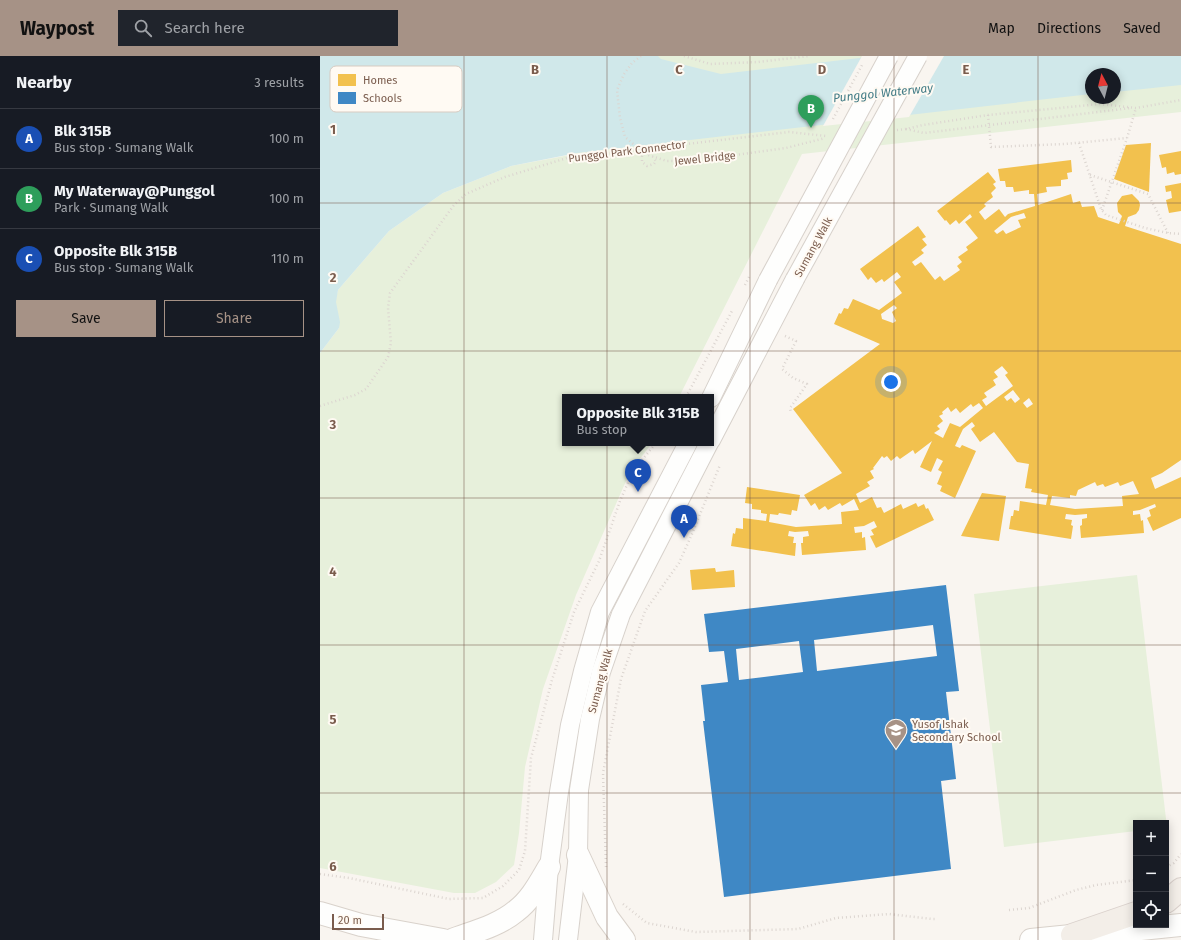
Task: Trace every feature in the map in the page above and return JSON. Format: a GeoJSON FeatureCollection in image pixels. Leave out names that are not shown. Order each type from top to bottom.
{"type":"FeatureCollection","features":[{"type":"Feature","properties":{"kind":"main road"},"geometry":{"type":"LineString","coordinates":[[578,855],[607,916],[624,940]]}},
{"type":"Feature","properties":{"kind":"main road"},"geometry":{"type":"LineString","coordinates":[[452,940],[502,921],[517,911],[536,889],[549,867]]}},
{"type":"Feature","properties":{"kind":"main road"},"geometry":{"type":"LineString","coordinates":[[1169,899],[1181,889]]}},
{"type":"Feature","properties":{"kind":"main road"},"geometry":{"type":"LineString","coordinates":[[320,914],[361,924],[442,940]]}},
{"type":"Feature","properties":{"kind":"main road"},"geometry":{"type":"LineString","coordinates":[[1072,936],[1133,914]]}},
{"type":"Feature","properties":{"kind":"main road"},"geometry":{"type":"LineString","coordinates":[[1031,940],[1181,925]]}},
{"type":"Feature","properties":{"kind":"street"},"geometry":{"type":"LineString","coordinates":[[713,394],[768,280],[889,56]]}},
{"type":"Feature","properties":{"kind":"street","name":"Sumang Walk"},"geometry":{"type":"LineString","coordinates":[[714,434],[795,279],[918,56]]}},
{"type":"Feature","properties":{"kind":"street","name":"Sumang Walk"},"geometry":{"type":"LineString","coordinates":[[543,940],[549,867],[570,725],[583,671],[600,612],[686,446]]}},
{"type":"Feature","properties":{"kind":"street","name":"Sumang Walk"},"geometry":{"type":"LineString","coordinates":[[568,940],[578,855],[579,790],[590,718],[601,672],[621,614],[707,446]]}},
{"type":"Feature","properties":{"kind":"path","name":"Jewel Bridge"},"geometry":{"type":"LineString","coordinates":[[641,56],[632,63],[624,74],[618,90],[620,118],[625,137],[645,154],[667,161],[692,161],[786,148],[832,136]]}},
{"type":"Feature","properties":{"kind":"path"},"geometry":{"type":"LineString","coordinates":[[684,56],[710,64],[758,62],[809,56]]}},
{"type":"Feature","properties":{"kind":"path"},"geometry":{"type":"LineString","coordinates":[[906,129],[924,133],[1136,108],[1181,100]]}},
{"type":"Feature","properties":{"kind":"path"},"geometry":{"type":"LineString","coordinates":[[891,131],[906,129],[923,124],[988,115],[1100,104],[1136,108]]}},
{"type":"Feature","properties":{"kind":"path"},"geometry":{"type":"LineString","coordinates":[[1102,210],[1136,108]]}},
{"type":"Feature","properties":{"kind":"path"},"geometry":{"type":"LineString","coordinates":[[988,115],[991,147],[1079,143],[1127,138]]}},
{"type":"Feature","properties":{"kind":"path","name":"Punggol Park Connector"},"geometry":{"type":"LineString","coordinates":[[320,406],[355,395],[366,389],[388,357],[391,343],[388,308],[390,293],[454,205],[466,194],[505,177],[567,158],[789,132],[832,136]]}},
{"type":"Feature","properties":{"kind":"path"},"geometry":{"type":"LineString","coordinates":[[1079,143],[1102,210],[1106,214],[1145,228],[1181,234]]}},
{"type":"Feature","properties":{"kind":"path"},"geometry":{"type":"LineString","coordinates":[[646,149],[642,156],[642,162],[647,166],[654,164],[656,161],[654,157]]}},
{"type":"Feature","properties":{"kind":"path"},"geometry":{"type":"LineString","coordinates":[[1090,175],[1148,194],[1168,233]]}},
{"type":"Feature","properties":{"kind":"path"},"geometry":{"type":"LineString","coordinates":[[688,394],[734,306]]}},
{"type":"Feature","properties":{"kind":"path"},"geometry":{"type":"LineString","coordinates":[[785,336],[796,341],[782,369],[794,378],[806,384],[790,408],[791,413]]}},
{"type":"Feature","properties":{"kind":"path"},"geometry":{"type":"LineString","coordinates":[[320,874],[350,878],[449,900],[483,898],[503,886],[519,870],[525,851],[531,758],[552,680],[574,612],[599,561],[620,501],[633,471],[654,446]]}},
{"type":"Feature","properties":{"kind":"path"},"geometry":{"type":"LineString","coordinates":[[609,874],[606,866],[603,773],[621,680],[645,611],[679,563],[721,462]]}},
{"type":"Feature","properties":{"kind":"path"},"geometry":{"type":"LineString","coordinates":[[1169,866],[1174,863],[1181,854]]}},
{"type":"Feature","properties":{"kind":"path"},"geometry":{"type":"LineString","coordinates":[[1009,910],[1028,908],[1082,888],[1133,880]]}},
{"type":"Feature","properties":{"kind":"path"},"geometry":{"type":"LineString","coordinates":[[621,903],[647,923],[696,932],[798,929],[836,918],[890,914],[932,919],[937,918]]}},
{"type":"Feature","properties":{"kind":"green space"},"geometry":{"type":"Polygon","coordinates":[[[612,56],[1181,56],[1181,112],[802,154],[681,394],[562,394],[562,446],[650,446],[630,472],[576,595],[543,689],[525,767],[519,833],[514,865],[496,882],[475,893],[454,893],[320,868],[320,353],[339,328],[335,302],[338,290],[389,231],[443,193],[511,166],[575,154],[612,56]]]}},
{"type":"Feature","properties":{"kind":"green space"},"geometry":{"type":"Polygon","coordinates":[[[1137,575],[1166,820],[1133,820],[1133,831],[1004,847],[974,594],[1137,575]]]}},
{"type":"Feature","properties":{"kind":"water","name":"Punggol Waterway"},"geometry":{"type":"Polygon","coordinates":[[[320,56],[658,56],[661,59],[721,74],[877,56],[1181,56],[1181,85],[1121,91],[1121,68],[1085,68],[1085,95],[577,153],[511,166],[443,193],[389,231],[338,290],[336,302],[340,322],[339,328],[320,353],[320,56]]]}},
{"type":"Feature","properties":{"kind":"pier"},"geometry":{"type":"Polygon","coordinates":[[[862,56],[944,56],[909,117],[823,126],[862,56]]]}},
{"type":"Feature","properties":{"kind":"building: Homes"},"geometry":{"type":"Polygon","coordinates":[[[1151,143],[1149,192],[1114,179],[1126,145],[1151,143]]]}},
{"type":"Feature","properties":{"kind":"building: Homes"},"geometry":{"type":"Polygon","coordinates":[[[1181,151],[1181,174],[1175,175],[1174,172],[1167,174],[1166,167],[1162,168],[1159,155],[1181,151]]]}},
{"type":"Feature","properties":{"kind":"building: Homes"},"geometry":{"type":"Polygon","coordinates":[[[1071,160],[1072,172],[1067,173],[1068,179],[1061,180],[1061,186],[1046,187],[1047,192],[1037,194],[1038,205],[1071,194],[1073,203],[1080,201],[1082,207],[1094,206],[1098,217],[1119,224],[1122,216],[1118,212],[1117,203],[1122,196],[1132,194],[1139,201],[1139,210],[1136,214],[1128,217],[1125,226],[1181,244],[1181,460],[1162,473],[1151,478],[1155,489],[1181,477],[1181,518],[1153,531],[1147,518],[1151,516],[1149,510],[1156,507],[1155,504],[1133,511],[1133,515],[1140,514],[1141,521],[1143,520],[1144,533],[1081,538],[1080,526],[1082,525],[1082,519],[1087,518],[1087,514],[1066,514],[1065,519],[1072,520],[1071,525],[1073,526],[1071,539],[1009,529],[1011,516],[1013,516],[1014,510],[1019,511],[1020,501],[1046,505],[1048,495],[1031,492],[1032,489],[1025,488],[1029,464],[1017,462],[994,432],[980,442],[971,429],[975,426],[972,422],[963,429],[955,446],[960,448],[962,445],[976,451],[955,498],[940,491],[942,486],[937,484],[942,472],[938,470],[943,461],[937,458],[931,472],[920,467],[932,441],[915,454],[913,450],[900,459],[897,456],[891,461],[887,456],[884,458],[882,456],[873,468],[874,469],[870,471],[874,478],[867,482],[870,486],[856,494],[860,503],[872,497],[877,508],[881,507],[884,513],[901,504],[903,509],[916,503],[918,507],[924,504],[926,509],[928,508],[934,520],[876,548],[870,536],[874,535],[871,530],[877,527],[874,521],[864,526],[854,527],[855,533],[862,532],[862,538],[865,537],[866,550],[802,555],[801,543],[803,543],[803,537],[809,536],[808,531],[789,531],[788,536],[794,537],[793,543],[796,543],[795,556],[731,546],[733,533],[735,534],[736,528],[743,529],[743,518],[766,521],[767,514],[761,513],[761,510],[752,509],[752,504],[745,503],[747,487],[800,495],[797,511],[792,510],[791,515],[779,513],[778,515],[770,514],[769,522],[796,527],[842,524],[841,512],[859,510],[854,499],[842,506],[840,503],[828,510],[825,506],[819,510],[815,503],[811,506],[804,495],[842,473],[793,409],[880,344],[834,324],[839,313],[841,314],[844,308],[848,309],[853,299],[879,310],[902,293],[894,282],[901,277],[897,272],[884,282],[882,279],[876,283],[871,277],[868,280],[860,269],[918,226],[926,237],[922,239],[927,245],[921,250],[924,253],[912,262],[915,266],[921,262],[935,280],[940,276],[944,281],[960,270],[957,266],[962,262],[958,257],[968,250],[966,247],[978,238],[965,222],[972,217],[970,214],[959,224],[956,220],[950,225],[937,211],[988,172],[996,182],[993,184],[996,188],[991,193],[993,197],[984,204],[986,206],[979,212],[985,220],[999,209],[1005,217],[1008,214],[1035,206],[1034,194],[1029,194],[1029,190],[1014,192],[1013,187],[1006,187],[1005,181],[1000,181],[998,169],[1071,160]],[[1024,213],[1011,217],[994,231],[997,234],[1003,230],[1006,234],[1021,227],[1018,220],[1026,218],[1024,213]],[[894,305],[881,314],[882,319],[893,323],[896,321],[892,312],[897,308],[894,305]],[[1002,366],[994,372],[998,377],[993,380],[996,385],[984,393],[987,397],[982,400],[986,406],[1013,386],[1005,375],[1008,373],[1002,366]],[[1013,390],[1004,397],[1007,401],[1011,398],[1015,403],[1020,399],[1013,390]],[[1029,398],[1023,403],[1027,408],[1033,404],[1029,398]],[[979,403],[973,407],[971,404],[960,413],[956,408],[951,412],[948,407],[942,412],[943,414],[939,416],[943,421],[937,426],[940,429],[934,433],[943,438],[950,423],[960,427],[983,408],[979,403]],[[1133,481],[1120,486],[1118,482],[1105,487],[1103,484],[1097,486],[1095,482],[1078,490],[1076,496],[1070,495],[1070,498],[1052,496],[1050,505],[1075,509],[1123,506],[1122,496],[1139,494],[1133,481]]]}},
{"type":"Feature","properties":{"kind":"building: Homes"},"geometry":{"type":"Polygon","coordinates":[[[1181,183],[1181,211],[1169,213],[1166,200],[1172,198],[1171,191],[1166,192],[1165,186],[1181,183]]]}},
{"type":"Feature","properties":{"kind":"building: Homes"},"geometry":{"type":"Polygon","coordinates":[[[982,493],[1006,496],[999,541],[961,536],[982,493]]]}},
{"type":"Feature","properties":{"kind":"building: Homes"},"geometry":{"type":"Polygon","coordinates":[[[715,568],[716,572],[734,570],[735,587],[692,590],[690,570],[715,568]]]}},
{"type":"Feature","properties":{"kind":"building: Schools"},"geometry":{"type":"Polygon","coordinates":[[[946,585],[959,691],[946,692],[956,779],[941,781],[951,869],[724,897],[703,721],[705,721],[701,685],[728,682],[724,651],[709,652],[704,614],[946,585]],[[933,625],[814,640],[817,671],[937,656],[933,625]],[[799,641],[736,649],[739,680],[803,672],[799,641]]]}},
{"type":"Feature","properties":{"kind":"place","name":"My Waterway@Punggol"},"geometry":{"type":"Point","coordinates":[811,128]}},
{"type":"Feature","properties":{"kind":"place","name":"Opposite Blk 315B"},"geometry":{"type":"Point","coordinates":[638,492]}},
{"type":"Feature","properties":{"kind":"place","name":"Blk 315B"},"geometry":{"type":"Point","coordinates":[684,538]}},
{"type":"Feature","properties":{"kind":"place","name":"Yusof Ishak Secondary School"},"geometry":{"type":"Point","coordinates":[896,750]}}]}
